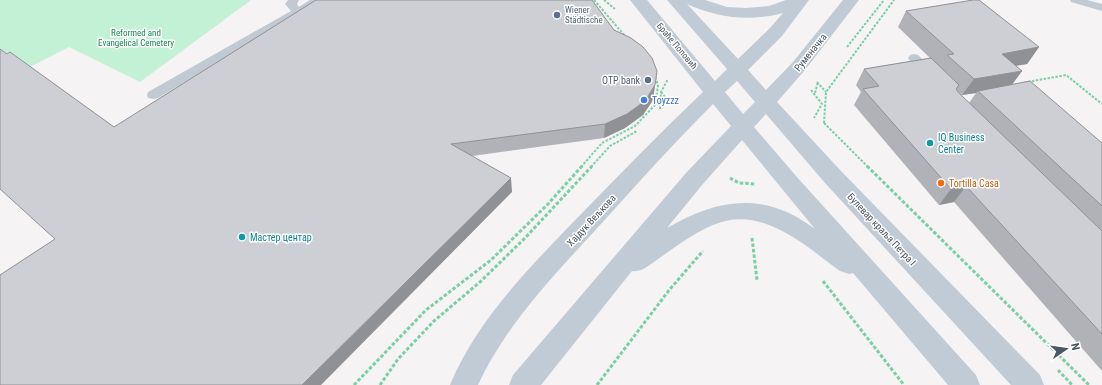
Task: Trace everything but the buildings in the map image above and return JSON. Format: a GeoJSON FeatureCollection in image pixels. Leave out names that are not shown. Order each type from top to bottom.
{"type":"FeatureCollection","features":[{"type":"Feature","properties":{"kind":"street","name":"Браће Поповић"},"geometry":{"type":"LineString","coordinates":[[638,0],[714,92]]}},
{"type":"Feature","properties":{"kind":"street"},"geometry":{"type":"LineString","coordinates":[[675,0],[737,70],[776,32],[800,0]]}},
{"type":"Feature","properties":{"kind":"street"},"geometry":{"type":"LineString","coordinates":[[692,0],[700,4],[732,13],[764,12],[800,0]]}},
{"type":"Feature","properties":{"kind":"street","name":"Руменачка"},"geometry":{"type":"LineString","coordinates":[[766,101],[799,66],[850,0]]}},
{"type":"Feature","properties":{"kind":"street","name":"Хајдук Вељкова"},"geometry":{"type":"LineString","coordinates":[[464,385],[474,364],[503,318],[563,249],[675,130],[737,70]]}},
{"type":"Feature","properties":{"kind":"street","name":"Булевар краља Петра I"},"geometry":{"type":"LineString","coordinates":[[737,70],[833,177],[1030,385]]}},
{"type":"Feature","properties":{"kind":"street"},"geometry":{"type":"LineString","coordinates":[[714,92],[788,182],[966,385]]}},
{"type":"Feature","properties":{"kind":"street"},"geometry":{"type":"LineString","coordinates":[[523,385],[617,274],[694,179],[766,101]]}},
{"type":"Feature","properties":{"kind":"street"},"geometry":{"type":"LineString","coordinates":[[617,274],[685,229],[714,214],[731,210],[750,210],[790,223],[875,282]]}},
{"type":"Feature","properties":{"kind":"lane"},"geometry":{"type":"LineString","coordinates":[[294,0],[291,4],[297,12]]}},
{"type":"Feature","properties":{"kind":"lane"},"geometry":{"type":"LineString","coordinates":[[153,95],[318,0]]}},
{"type":"Feature","properties":{"kind":"lane"},"geometry":{"type":"LineString","coordinates":[[1075,0],[1102,8]]}},
{"type":"Feature","properties":{"kind":"lane"},"geometry":{"type":"LineString","coordinates":[[914,58],[942,86]]}},
{"type":"Feature","properties":{"kind":"path"},"geometry":{"type":"LineString","coordinates":[[594,0],[627,40]]}},
{"type":"Feature","properties":{"kind":"path"},"geometry":{"type":"LineString","coordinates":[[843,52],[884,0]]}},
{"type":"Feature","properties":{"kind":"path"},"geometry":{"type":"LineString","coordinates":[[824,128],[826,92],[894,0]]}},
{"type":"Feature","properties":{"kind":"path"},"geometry":{"type":"LineString","coordinates":[[354,385],[426,310],[491,260],[548,204],[602,143],[635,126],[645,116],[655,105],[658,86],[653,72]]}},
{"type":"Feature","properties":{"kind":"path"},"geometry":{"type":"LineString","coordinates":[[1022,87],[1022,83],[1066,75],[1102,104]]}},
{"type":"Feature","properties":{"kind":"path"},"geometry":{"type":"LineString","coordinates":[[815,93],[817,82],[823,77]]}},
{"type":"Feature","properties":{"kind":"path"},"geometry":{"type":"LineString","coordinates":[[655,115],[660,110],[661,92],[668,79]]}},
{"type":"Feature","properties":{"kind":"path"},"geometry":{"type":"LineString","coordinates":[[817,82],[826,92]]}},
{"type":"Feature","properties":{"kind":"path"},"geometry":{"type":"LineString","coordinates":[[824,123],[1089,385]]}},
{"type":"Feature","properties":{"kind":"path"},"geometry":{"type":"LineString","coordinates":[[380,385],[398,359],[434,321],[480,282],[525,238],[610,146],[640,129]]}},
{"type":"Feature","properties":{"kind":"path"},"geometry":{"type":"LineString","coordinates":[[751,234],[757,280]]}},
{"type":"Feature","properties":{"kind":"path"},"geometry":{"type":"LineString","coordinates":[[597,385],[670,289],[707,247]]}},
{"type":"Feature","properties":{"kind":"path"},"geometry":{"type":"LineString","coordinates":[[818,275],[904,385]]}},
{"type":"Feature","properties":{"kind":"green space","name":"Reformed and Evangelical Cemetery"},"geometry":{"type":"Polygon","coordinates":[[[0,0],[251,0],[140,82],[69,47],[26,69],[0,53],[0,0]]]}},
{"type":"Feature","properties":{"kind":"place","name":"Wiener Städtische"},"geometry":{"type":"Point","coordinates":[557,15]}},
{"type":"Feature","properties":{"kind":"place","name":"OTP bank"},"geometry":{"type":"Point","coordinates":[648,80]}},
{"type":"Feature","properties":{"kind":"place","name":"Toyzzz"},"geometry":{"type":"Point","coordinates":[644,100]}},
{"type":"Feature","properties":{"kind":"place","name":"IQ Business Center"},"geometry":{"type":"Point","coordinates":[930,143]}},
{"type":"Feature","properties":{"kind":"place","name":"Tortilla Casa"},"geometry":{"type":"Point","coordinates":[941,183]}},
{"type":"Feature","properties":{"kind":"place","name":"Мастер центар"},"geometry":{"type":"Point","coordinates":[242,237]}}]}
